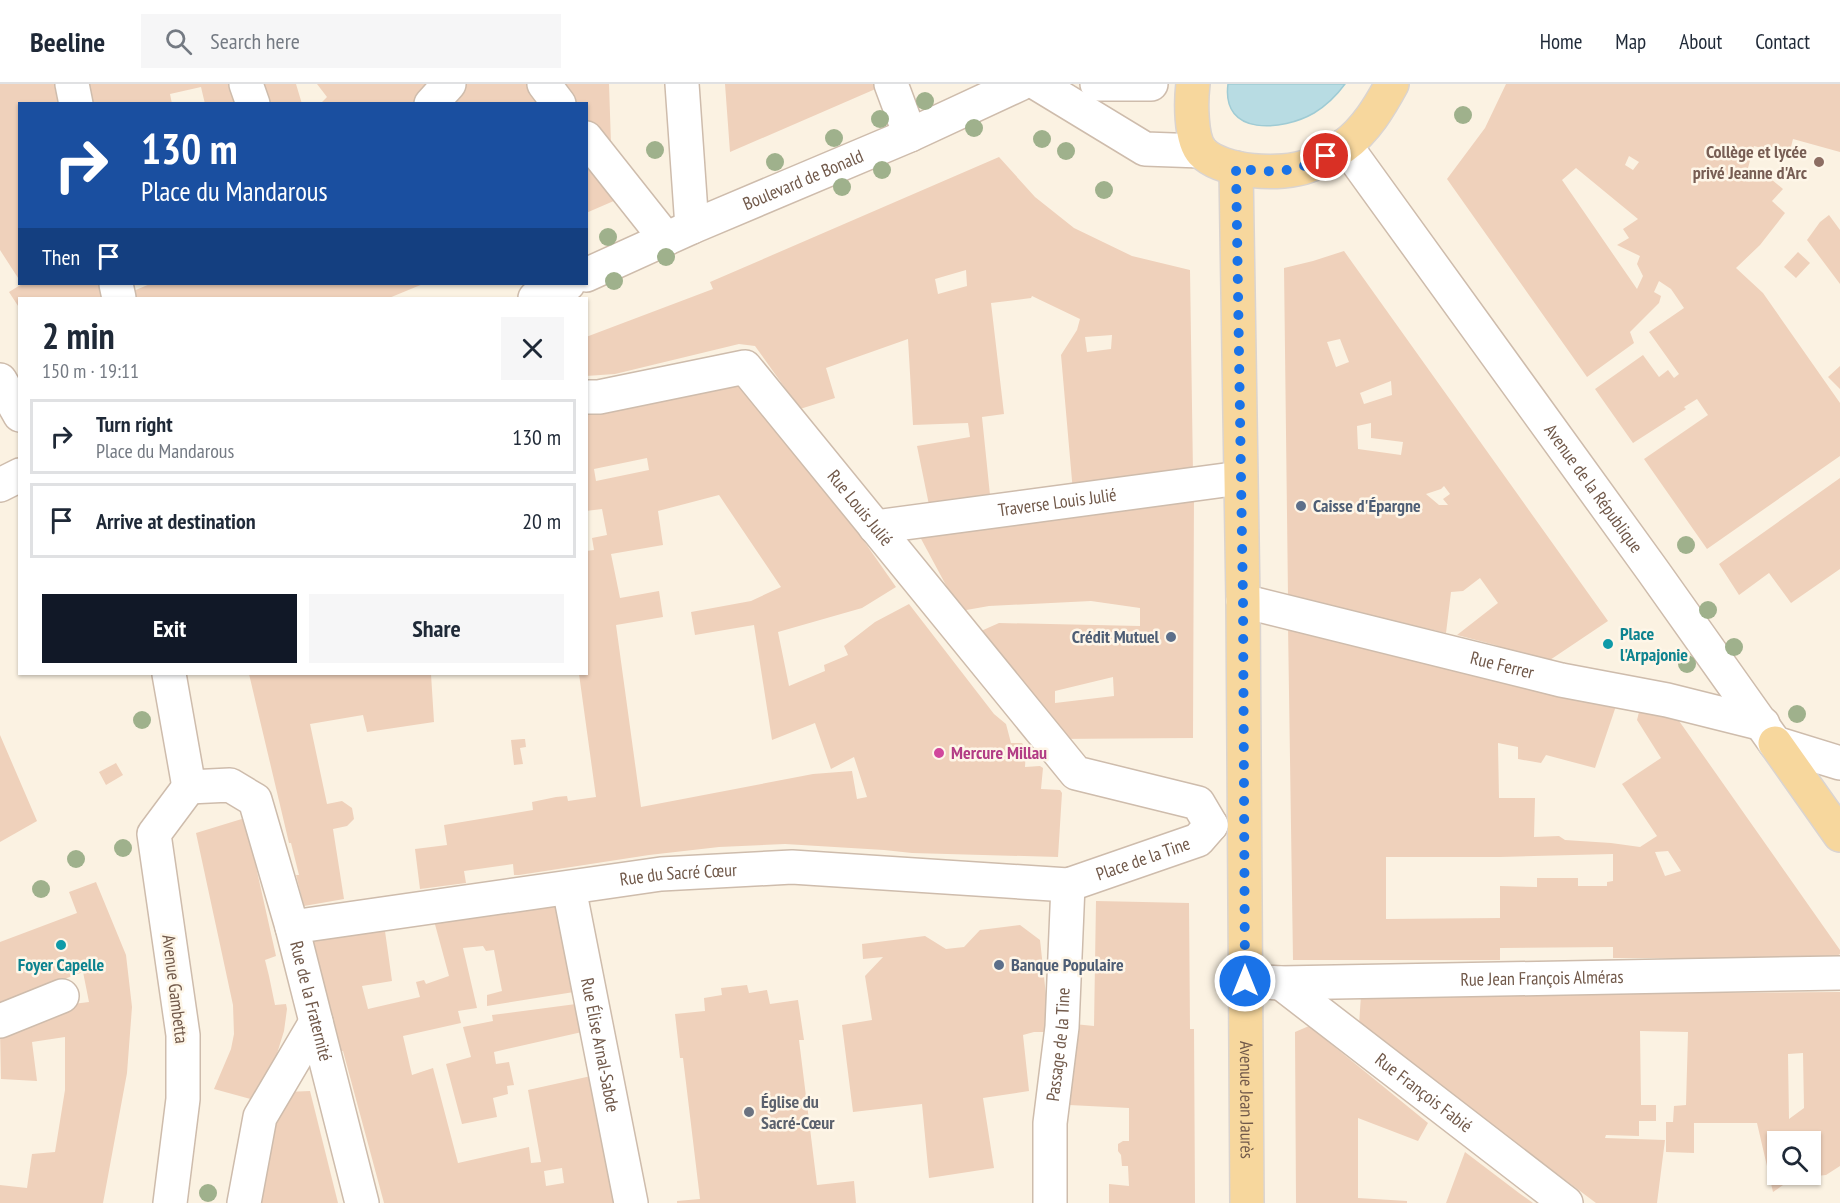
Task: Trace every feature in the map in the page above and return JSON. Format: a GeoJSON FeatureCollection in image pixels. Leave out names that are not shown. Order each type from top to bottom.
{"type":"FeatureCollection","features":[{"type":"Feature","properties":{"kind":"main road"},"geometry":{"type":"LineString","coordinates":[[1193,84],[1191,104],[1194,131],[1201,151],[1217,161],[1236,168],[1271,173],[1307,166],[1345,145],[1374,116],[1392,84]]}},
{"type":"Feature","properties":{"kind":"main road","name":"Avenue Jean Jaurès"},"geometry":{"type":"LineString","coordinates":[[1236,168],[1243,601],[1247,1203]]}},
{"type":"Feature","properties":{"kind":"main road","name":"Avenue de la République"},"geometry":{"type":"LineString","coordinates":[[1769,733],[1840,836]]}},
{"type":"Feature","properties":{"kind":"street"},"geometry":{"type":"LineString","coordinates":[[72,84],[76,102]]}},
{"type":"Feature","properties":{"kind":"street"},"geometry":{"type":"LineString","coordinates":[[246,84],[252,102]]}},
{"type":"Feature","properties":{"kind":"street"},"geometry":{"type":"LineString","coordinates":[[433,102],[450,84]]}},
{"type":"Feature","properties":{"kind":"street"},"geometry":{"type":"LineString","coordinates":[[544,84],[558,102]]}},
{"type":"Feature","properties":{"kind":"street"},"geometry":{"type":"LineString","coordinates":[[679,233],[682,84]]}},
{"type":"Feature","properties":{"kind":"street"},"geometry":{"type":"LineString","coordinates":[[891,84],[910,135]]}},
{"type":"Feature","properties":{"kind":"street","name":"Boulevard de Bonald"},"geometry":{"type":"LineString","coordinates":[[588,274],[910,135],[985,92],[1020,84]]}},
{"type":"Feature","properties":{"kind":"street"},"geometry":{"type":"LineString","coordinates":[[1038,84],[1145,148],[1201,151]]}},
{"type":"Feature","properties":{"kind":"street"},"geometry":{"type":"LineString","coordinates":[[1097,84],[1151,84]]}},
{"type":"Feature","properties":{"kind":"street"},"geometry":{"type":"LineString","coordinates":[[588,140],[679,233]]}},
{"type":"Feature","properties":{"kind":"street","name":"Avenue de la République"},"geometry":{"type":"LineString","coordinates":[[1345,145],[1769,733]]}},
{"type":"Feature","properties":{"kind":"street"},"geometry":{"type":"LineString","coordinates":[[537,297],[566,285]]}},
{"type":"Feature","properties":{"kind":"street","name":"Rue Louis Julié"},"geometry":{"type":"LineString","coordinates":[[588,397],[599,397],[746,367],[1076,773]]}},
{"type":"Feature","properties":{"kind":"street"},"geometry":{"type":"LineString","coordinates":[[0,380],[18,412]]}},
{"type":"Feature","properties":{"kind":"street"},"geometry":{"type":"LineString","coordinates":[[0,484],[18,476]]}},
{"type":"Feature","properties":{"kind":"street","name":"Traverse Louis Julié"},"geometry":{"type":"LineString","coordinates":[[875,527],[1240,477]]}},
{"type":"Feature","properties":{"kind":"street","name":"Rue Ferrer"},"geometry":{"type":"LineString","coordinates":[[1243,601],[1561,680],[1667,700],[1769,733],[1840,763]]}},
{"type":"Feature","properties":{"kind":"street"},"geometry":{"type":"LineString","coordinates":[[170,675],[189,787]]}},
{"type":"Feature","properties":{"kind":"street","name":"Place de la Tine"},"geometry":{"type":"LineString","coordinates":[[1076,773],[1198,803],[1211,825]]}},
{"type":"Feature","properties":{"kind":"street","name":"Rue de la Fraternité"},"geometry":{"type":"LineString","coordinates":[[189,787],[230,785],[255,800],[292,927],[362,1203]]}},
{"type":"Feature","properties":{"kind":"street","name":"Avenue Gambetta"},"geometry":{"type":"LineString","coordinates":[[170,1203],[183,1099],[183,1035],[154,834],[189,787]]}},
{"type":"Feature","properties":{"kind":"street","name":"Place de la Tine"},"geometry":{"type":"LineString","coordinates":[[1211,825],[1244,827]]}},
{"type":"Feature","properties":{"kind":"street","name":"Place de la Tine"},"geometry":{"type":"LineString","coordinates":[[1068,885],[1198,840],[1211,825]]}},
{"type":"Feature","properties":{"kind":"street","name":"Rue du Sacré Cœur"},"geometry":{"type":"LineString","coordinates":[[292,927],[661,874],[792,867],[1068,885]]}},
{"type":"Feature","properties":{"kind":"street","name":"Passage de la Tine"},"geometry":{"type":"LineString","coordinates":[[1050,1203],[1050,1123],[1062,1027],[1068,885]]}},
{"type":"Feature","properties":{"kind":"street","name":"Rue Élise Arnal-Sabde"},"geometry":{"type":"LineString","coordinates":[[569,888],[631,1203]]}},
{"type":"Feature","properties":{"kind":"street","name":"Rue Jean François Alméras"},"geometry":{"type":"LineString","coordinates":[[1245,981],[1281,983],[1840,973]]}},
{"type":"Feature","properties":{"kind":"street","name":"Rue François Fabié"},"geometry":{"type":"LineString","coordinates":[[1281,983],[1566,1203]]}},
{"type":"Feature","properties":{"kind":"street"},"geometry":{"type":"LineString","coordinates":[[0,1021],[62,996]]}},
{"type":"Feature","properties":{"kind":"street"},"geometry":{"type":"LineString","coordinates":[[244,1203],[260,1117],[316,1022]]}},
{"type":"Feature","properties":{"kind":"water"},"geometry":{"type":"Polygon","coordinates":[[[1228,84],[1345,84],[1319,110],[1286,124],[1257,125],[1244,121],[1234,113],[1228,101],[1228,84]]]}},
{"type":"Feature","properties":{"kind":"building"},"geometry":{"type":"Polygon","coordinates":[[[0,84],[58,84],[62,102],[18,102],[18,278],[0,250],[0,84]]]}},
{"type":"Feature","properties":{"kind":"building"},"geometry":{"type":"Polygon","coordinates":[[[78,84],[233,84],[240,102],[205,102],[201,87],[170,94],[172,102],[82,102],[78,84]]]}},
{"type":"Feature","properties":{"kind":"building"},"geometry":{"type":"Polygon","coordinates":[[[260,84],[296,84],[301,102],[264,102],[260,84]]]}},
{"type":"Feature","properties":{"kind":"building"},"geometry":{"type":"Polygon","coordinates":[[[317,84],[436,84],[420,102],[322,102],[327,97],[317,84]]]}},
{"type":"Feature","properties":{"kind":"building"},"geometry":{"type":"Polygon","coordinates":[[[460,84],[532,84],[546,102],[444,102],[460,84]]]}},
{"type":"Feature","properties":{"kind":"building"},"geometry":{"type":"Polygon","coordinates":[[[556,84],[609,84],[611,144],[588,131],[588,102],[568,102],[556,84]]]}},
{"type":"Feature","properties":{"kind":"building"},"geometry":{"type":"Polygon","coordinates":[[[725,84],[887,84],[730,152],[725,84]]]}},
{"type":"Feature","properties":{"kind":"building"},"geometry":{"type":"Polygon","coordinates":[[[1506,84],[1840,84],[1840,152],[1793,139],[1789,155],[1754,146],[1748,168],[1760,170],[1783,189],[1772,201],[1785,213],[1760,245],[1736,268],[1763,293],[1840,403],[1840,456],[1707,549],[1644,459],[1708,415],[1697,399],[1684,407],[1686,409],[1633,443],[1595,389],[1643,355],[1659,377],[1668,370],[1674,378],[1679,374],[1649,332],[1684,308],[1671,289],[1659,281],[1654,292],[1661,296],[1659,303],[1630,332],[1634,343],[1587,377],[1447,179],[1485,128],[1506,84]],[[1629,156],[1625,165],[1633,170],[1639,162],[1629,156]],[[1576,168],[1562,180],[1637,289],[1643,276],[1637,264],[1640,256],[1617,245],[1629,238],[1623,229],[1638,219],[1576,168]]]}},
{"type":"Feature","properties":{"kind":"building"},"geometry":{"type":"Polygon","coordinates":[[[999,157],[1035,197],[1074,228],[1132,256],[1190,270],[1193,474],[1073,492],[1061,355],[1077,330],[1080,319],[1032,296],[1031,298],[991,303],[1004,414],[982,417],[990,495],[929,505],[917,446],[970,437],[968,423],[913,425],[908,339],[826,368],[835,398],[800,409],[755,346],[739,344],[615,374],[588,376],[588,336],[713,289],[710,282],[999,157]],[[966,270],[935,279],[938,294],[967,286],[966,270]],[[1112,335],[1085,337],[1087,352],[1111,349],[1112,335]]]}},
{"type":"Feature","properties":{"kind":"building"},"geometry":{"type":"Polygon","coordinates":[[[588,162],[616,200],[588,212],[588,162]]]}},
{"type":"Feature","properties":{"kind":"building"},"geometry":{"type":"Polygon","coordinates":[[[1829,215],[1840,230],[1840,284],[1807,240],[1820,222],[1829,215]]]}},
{"type":"Feature","properties":{"kind":"building"},"geometry":{"type":"Polygon","coordinates":[[[1344,251],[1608,621],[1544,664],[1495,645],[1457,635],[1498,603],[1480,578],[1463,591],[1451,592],[1446,633],[1288,596],[1284,268],[1344,251]],[[1340,339],[1327,342],[1336,367],[1349,362],[1340,339]],[[1391,381],[1360,393],[1364,404],[1392,395],[1391,381]],[[1371,423],[1357,426],[1358,449],[1401,455],[1403,442],[1371,438],[1371,423]],[[1444,486],[1426,494],[1439,505],[1448,505],[1443,499],[1450,494],[1444,486]]]}},
{"type":"Feature","properties":{"kind":"building"},"geometry":{"type":"Polygon","coordinates":[[[1798,252],[1810,263],[1796,278],[1784,267],[1798,252]]]}},
{"type":"Feature","properties":{"kind":"building"},"geometry":{"type":"Polygon","coordinates":[[[20,285],[102,285],[105,297],[18,297],[18,306],[9,292],[20,285]]]}},
{"type":"Feature","properties":{"kind":"building"},"geometry":{"type":"Polygon","coordinates":[[[148,285],[421,285],[391,297],[127,297],[126,294],[148,285]]]}},
{"type":"Feature","properties":{"kind":"building"},"geometry":{"type":"Polygon","coordinates":[[[1840,366],[1840,389],[1828,377],[1840,366]]]}},
{"type":"Feature","properties":{"kind":"building"},"geometry":{"type":"Polygon","coordinates":[[[741,377],[852,524],[896,587],[862,608],[778,632],[789,686],[825,671],[824,665],[848,655],[844,646],[875,622],[909,604],[994,714],[1006,724],[1011,743],[1022,743],[1026,749],[1025,767],[1040,766],[1043,768],[1041,789],[1060,790],[1062,793],[1058,857],[912,853],[785,844],[719,847],[519,875],[514,875],[513,864],[464,871],[466,883],[420,889],[415,849],[447,845],[444,825],[533,810],[532,802],[556,797],[567,796],[568,801],[596,797],[579,675],[588,675],[588,551],[594,550],[592,538],[607,535],[602,509],[588,511],[588,406],[741,377]],[[647,458],[594,469],[596,481],[649,470],[647,458]],[[719,495],[658,511],[663,545],[611,554],[620,598],[659,591],[663,617],[616,625],[641,807],[813,774],[852,771],[857,799],[867,797],[854,757],[831,769],[815,723],[772,740],[754,625],[695,635],[691,612],[751,601],[781,587],[719,495]]]}},
{"type":"Feature","properties":{"kind":"building"},"geometry":{"type":"Polygon","coordinates":[[[1840,478],[1840,569],[1791,603],[1769,573],[1739,595],[1719,564],[1840,478]]]}},
{"type":"Feature","properties":{"kind":"building"},"geometry":{"type":"Polygon","coordinates":[[[1194,494],[1193,738],[1052,739],[972,635],[999,623],[1140,626],[1140,608],[1091,601],[989,606],[955,612],[940,592],[948,589],[919,535],[1194,494]],[[1113,677],[1055,691],[1055,703],[1114,696],[1113,677]]]}},
{"type":"Feature","properties":{"kind":"building"},"geometry":{"type":"Polygon","coordinates":[[[1288,625],[1617,703],[1595,768],[1546,755],[1541,763],[1518,759],[1518,747],[1498,743],[1499,798],[1535,798],[1534,837],[1559,836],[1565,840],[1640,847],[1657,836],[1622,784],[1661,758],[1637,720],[1640,708],[1677,718],[1840,950],[1840,954],[1834,958],[1613,958],[1613,947],[1500,948],[1500,960],[1293,960],[1288,625]],[[1668,851],[1655,852],[1665,876],[1681,871],[1668,851]],[[1613,854],[1386,857],[1386,919],[1500,918],[1500,886],[1537,887],[1537,878],[1578,878],[1578,886],[1607,886],[1607,882],[1613,881],[1613,854]]]}},
{"type":"Feature","properties":{"kind":"building"},"geometry":{"type":"Polygon","coordinates":[[[249,675],[431,675],[434,722],[367,732],[363,715],[310,724],[327,804],[342,801],[352,808],[354,819],[347,826],[333,829],[344,899],[304,906],[296,875],[299,875],[291,843],[289,843],[249,675]]]}},
{"type":"Feature","properties":{"kind":"building"},"geometry":{"type":"Polygon","coordinates":[[[0,735],[37,821],[0,842],[0,735]]]}},
{"type":"Feature","properties":{"kind":"building"},"geometry":{"type":"Polygon","coordinates":[[[525,739],[526,747],[520,748],[523,764],[514,765],[511,740],[525,739]]]}},
{"type":"Feature","properties":{"kind":"building"},"geometry":{"type":"Polygon","coordinates":[[[116,763],[123,775],[106,785],[99,772],[116,763]]]}},
{"type":"Feature","properties":{"kind":"building"},"geometry":{"type":"Polygon","coordinates":[[[245,818],[276,956],[265,960],[275,1005],[286,1004],[287,1009],[284,1031],[275,1060],[258,1101],[214,1089],[231,1049],[234,1034],[233,1005],[196,833],[245,818]]]}},
{"type":"Feature","properties":{"kind":"building"},"geometry":{"type":"Polygon","coordinates":[[[96,882],[126,955],[132,1007],[127,1073],[103,1203],[0,1203],[0,1185],[27,1188],[32,1154],[55,1152],[65,1090],[65,1037],[32,1042],[37,1081],[1,1079],[0,1029],[25,1026],[73,1008],[73,1004],[89,1002],[83,972],[0,1003],[0,942],[77,913],[69,892],[96,882]]]}},
{"type":"Feature","properties":{"kind":"building"},"geometry":{"type":"Polygon","coordinates":[[[556,899],[574,992],[487,1006],[487,995],[502,991],[494,950],[486,951],[483,946],[463,948],[477,1008],[458,1011],[461,1023],[403,1036],[412,1075],[433,1068],[458,1163],[529,1147],[531,1163],[541,1162],[528,1090],[591,1076],[616,1203],[384,1203],[343,1051],[337,1052],[311,934],[384,924],[392,981],[362,986],[368,1009],[420,997],[416,982],[424,980],[426,984],[449,976],[433,917],[556,899]],[[562,1168],[544,1171],[546,1186],[564,1183],[562,1168]]]}},
{"type":"Feature","properties":{"kind":"building"},"geometry":{"type":"Polygon","coordinates":[[[1096,901],[1189,903],[1190,1029],[1194,1029],[1195,1203],[1109,1203],[1109,1184],[1129,1186],[1128,1166],[1122,1166],[1118,1144],[1129,1141],[1129,1108],[1069,1105],[1074,1024],[1094,1026],[1096,901]]]}},
{"type":"Feature","properties":{"kind":"building"},"geometry":{"type":"Polygon","coordinates":[[[1020,925],[1040,940],[1050,1032],[1023,1035],[1029,1091],[983,1098],[994,1168],[929,1178],[922,1104],[853,1112],[842,1025],[872,1020],[865,976],[883,957],[863,959],[862,944],[925,936],[946,949],[964,947],[980,930],[1020,925]]]}},
{"type":"Feature","properties":{"kind":"building","name":"Église du Sacré-Cœur"},"geometry":{"type":"Polygon","coordinates":[[[747,985],[749,993],[767,990],[770,1004],[798,1000],[804,1040],[799,1040],[817,1185],[854,1181],[856,1203],[677,1203],[677,1201],[700,1199],[683,1058],[680,1058],[675,1014],[705,1011],[704,998],[722,995],[721,988],[747,985]]]}},
{"type":"Feature","properties":{"kind":"building"},"geometry":{"type":"Polygon","coordinates":[[[1840,992],[1840,1166],[1821,1176],[1821,1131],[1767,1131],[1767,1166],[1757,1123],[1694,1123],[1694,1153],[1666,1152],[1666,1122],[1673,1122],[1674,1106],[1686,1105],[1688,1032],[1640,1031],[1641,1105],[1656,1105],[1656,1121],[1639,1121],[1639,1136],[1606,1135],[1605,1138],[1665,1140],[1657,1203],[1596,1203],[1359,1025],[1361,995],[1840,992]],[[1803,1053],[1788,1054],[1789,1119],[1804,1108],[1803,1053]]]}},
{"type":"Feature","properties":{"kind":"building"},"geometry":{"type":"Polygon","coordinates":[[[576,1004],[582,1032],[494,1052],[496,1064],[509,1062],[514,1085],[507,1086],[508,1094],[493,1098],[497,1117],[462,1124],[446,1064],[471,1057],[463,1027],[493,1021],[492,1015],[576,1004]]]}},
{"type":"Feature","properties":{"kind":"building"},"geometry":{"type":"Polygon","coordinates":[[[1309,1026],[1428,1123],[1418,1141],[1358,1118],[1358,1198],[1407,1201],[1407,1203],[1296,1203],[1295,1032],[1309,1026]]]}},
{"type":"Feature","properties":{"kind":"building"},"geometry":{"type":"Polygon","coordinates":[[[310,1091],[338,1203],[259,1203],[267,1132],[286,1092],[310,1091]]]}},
{"type":"Feature","properties":{"kind":"building"},"geometry":{"type":"Polygon","coordinates":[[[1465,1152],[1519,1193],[1533,1203],[1446,1203],[1465,1152]]]}},
{"type":"Feature","properties":{"kind":"building"},"geometry":{"type":"Polygon","coordinates":[[[1771,1185],[1783,1185],[1773,1192],[1771,1185]]]}},
{"type":"Feature","properties":{"kind":"place","name":"Collège et lycée privé Jeanne d'Arc"},"geometry":{"type":"Point","coordinates":[1819,162]}},
{"type":"Feature","properties":{"kind":"place","name":"Caisse d'Épargne"},"geometry":{"type":"Point","coordinates":[1301,506]}},
{"type":"Feature","properties":{"kind":"place","name":"Crédit Mutuel"},"geometry":{"type":"Point","coordinates":[1171,637]}},
{"type":"Feature","properties":{"kind":"place","name":"Place l'Arpajonie"},"geometry":{"type":"Point","coordinates":[1608,644]}},
{"type":"Feature","properties":{"kind":"place","name":"Mercure Millau"},"geometry":{"type":"Point","coordinates":[939,753]}},
{"type":"Feature","properties":{"kind":"place","name":"Foyer Capelle"},"geometry":{"type":"Point","coordinates":[61,945]}},
{"type":"Feature","properties":{"kind":"place","name":"Banque Populaire"},"geometry":{"type":"Point","coordinates":[999,965]}},
{"type":"Feature","properties":{"kind":"place","name":"Église du Sacré-Cœur"},"geometry":{"type":"Point","coordinates":[749,1112]}},
{"type":"Feature","properties":{"kind":"route"},"geometry":{"type":"LineString","coordinates":[[1245,981],[1243,601],[1236,168],[1271,173],[1307,166],[1326,156]]}}]}
